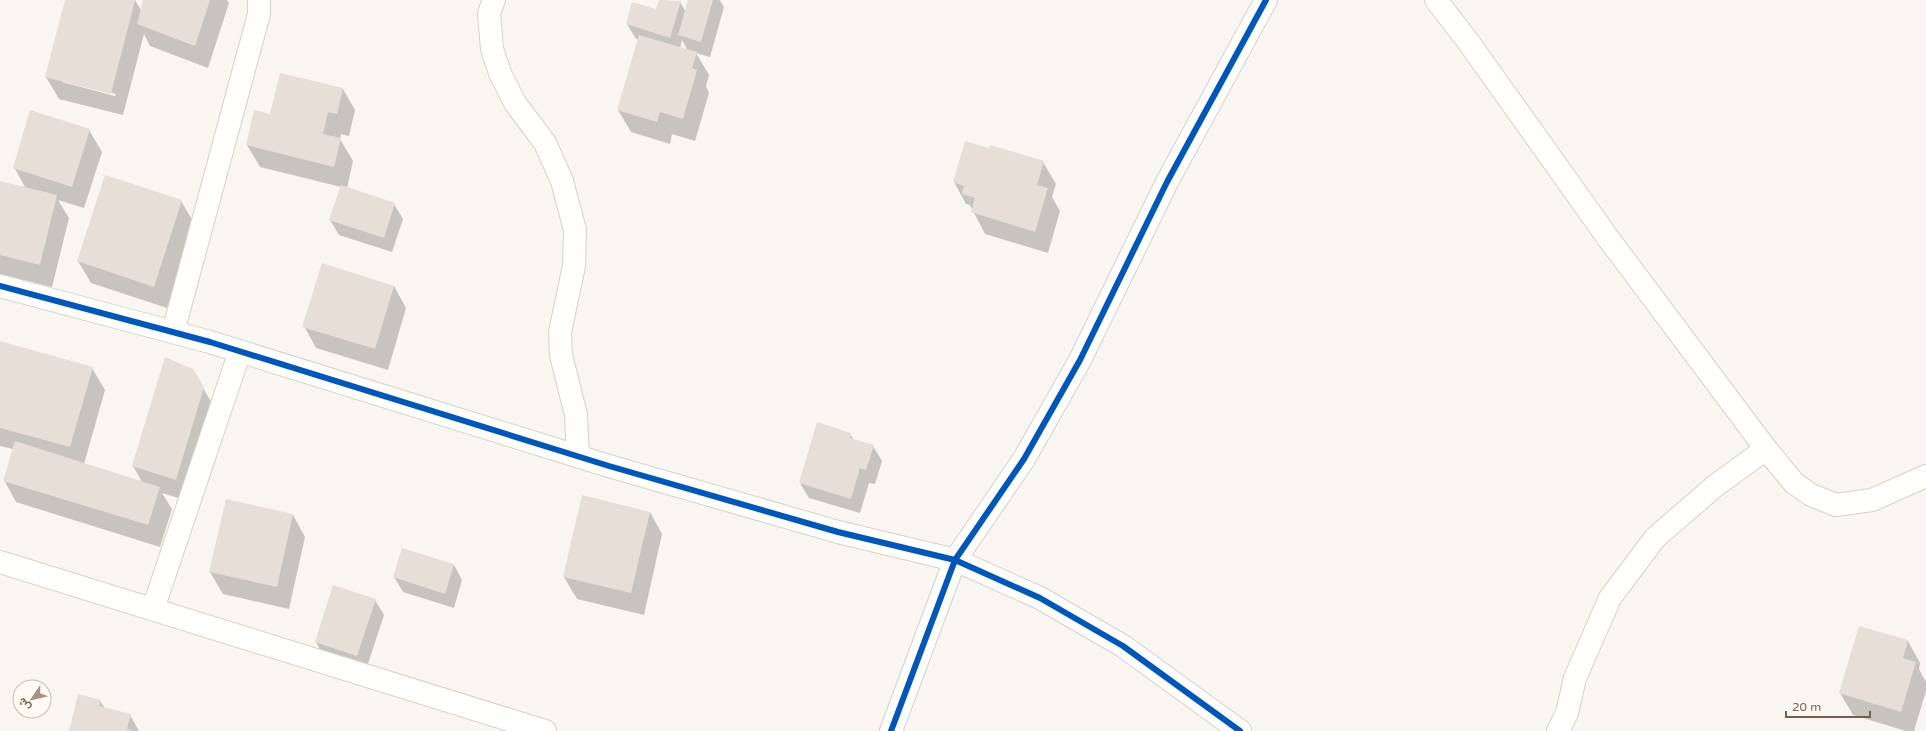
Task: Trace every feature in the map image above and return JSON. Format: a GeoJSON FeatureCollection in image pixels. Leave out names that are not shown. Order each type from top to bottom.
{"type":"FeatureCollection","features":[{"type":"Feature","properties":{"kind":"street"},"geometry":{"type":"LineString","coordinates":[[173,332],[259,14],[259,0]]}},
{"type":"Feature","properties":{"kind":"street"},"geometry":{"type":"LineString","coordinates":[[494,0],[489,13],[492,49],[500,73],[515,103],[545,143],[562,182],[575,230],[574,266],[560,332],[561,355],[576,415],[578,456]]}},
{"type":"Feature","properties":{"kind":"street"},"geometry":{"type":"LineString","coordinates":[[891,731],[955,560],[1024,459],[1080,360],[1167,182],[1266,0]]}},
{"type":"Feature","properties":{"kind":"street"},"geometry":{"type":"LineString","coordinates":[[1436,0],[1467,40],[1608,238],[1766,449],[1794,482],[1811,495],[1836,505],[1872,500],[1926,476]]}},
{"type":"Feature","properties":{"kind":"street"},"geometry":{"type":"LineString","coordinates":[[0,286],[240,351],[578,456],[838,532],[955,560],[1040,598],[1123,646],[1240,731]]}},
{"type":"Feature","properties":{"kind":"street"},"geometry":{"type":"LineString","coordinates":[[153,609],[240,351]]}},
{"type":"Feature","properties":{"kind":"street"},"geometry":{"type":"LineString","coordinates":[[1558,731],[1567,713],[1575,678],[1610,598],[1655,538],[1715,486],[1766,449]]}},
{"type":"Feature","properties":{"kind":"street"},"geometry":{"type":"LineString","coordinates":[[0,562],[545,731]]}},
{"type":"Feature","properties":{"kind":"building"},"geometry":{"type":"Polygon","coordinates":[[[65,0],[135,0],[111,94],[45,77],[65,0]]]}},
{"type":"Feature","properties":{"kind":"building"},"geometry":{"type":"Polygon","coordinates":[[[143,0],[210,0],[195,46],[137,24],[143,0]]]}},
{"type":"Feature","properties":{"kind":"building"},"geometry":{"type":"Polygon","coordinates":[[[659,0],[681,1],[670,38],[626,24],[632,2],[656,9],[659,0]]]}},
{"type":"Feature","properties":{"kind":"building"},"geometry":{"type":"Polygon","coordinates":[[[688,0],[713,0],[701,42],[678,35],[688,0]]]}},
{"type":"Feature","properties":{"kind":"building"},"geometry":{"type":"Polygon","coordinates":[[[639,35],[697,52],[692,68],[697,70],[683,119],[660,112],[657,122],[617,110],[639,35]]]}},
{"type":"Feature","properties":{"kind":"building"},"geometry":{"type":"Polygon","coordinates":[[[280,73],[343,88],[337,114],[328,112],[323,134],[341,138],[334,167],[246,145],[254,110],[270,114],[280,73]]]}},
{"type":"Feature","properties":{"kind":"building"},"geometry":{"type":"Polygon","coordinates":[[[30,110],[90,129],[72,187],[13,168],[30,110]]]}},
{"type":"Feature","properties":{"kind":"building"},"geometry":{"type":"Polygon","coordinates":[[[965,141],[989,148],[990,145],[1044,161],[1037,185],[1048,188],[1035,232],[971,212],[975,198],[962,194],[964,186],[953,182],[965,141]]]}},
{"type":"Feature","properties":{"kind":"building"},"geometry":{"type":"Polygon","coordinates":[[[105,175],[182,200],[154,287],[77,261],[105,175]]]}},
{"type":"Feature","properties":{"kind":"building"},"geometry":{"type":"Polygon","coordinates":[[[0,181],[57,195],[40,265],[0,255],[0,181]]]}},
{"type":"Feature","properties":{"kind":"building"},"geometry":{"type":"Polygon","coordinates":[[[341,185],[395,203],[384,238],[329,220],[341,185]]]}},
{"type":"Feature","properties":{"kind":"building"},"geometry":{"type":"Polygon","coordinates":[[[322,263],[394,286],[375,349],[302,327],[322,263]]]}},
{"type":"Feature","properties":{"kind":"building"},"geometry":{"type":"Polygon","coordinates":[[[0,341],[93,367],[70,447],[0,428],[0,341]]]}},
{"type":"Feature","properties":{"kind":"building"},"geometry":{"type":"Polygon","coordinates":[[[165,357],[193,369],[204,387],[176,480],[132,466],[165,357]]]}},
{"type":"Feature","properties":{"kind":"building"},"geometry":{"type":"Polygon","coordinates":[[[817,422],[851,433],[850,438],[874,445],[866,470],[860,468],[851,499],[799,483],[817,422]]]}},
{"type":"Feature","properties":{"kind":"building"},"geometry":{"type":"Polygon","coordinates":[[[15,441],[160,487],[148,525],[3,481],[15,441]]]}},
{"type":"Feature","properties":{"kind":"building"},"geometry":{"type":"Polygon","coordinates":[[[582,495],[650,512],[631,593],[563,577],[582,495]]]}},
{"type":"Feature","properties":{"kind":"building"},"geometry":{"type":"Polygon","coordinates":[[[226,499],[293,514],[277,587],[209,572],[226,499]]]}},
{"type":"Feature","properties":{"kind":"building"},"geometry":{"type":"Polygon","coordinates":[[[402,548],[454,564],[445,594],[393,577],[402,548]]]}},
{"type":"Feature","properties":{"kind":"building"},"geometry":{"type":"Polygon","coordinates":[[[333,585],[376,599],[357,656],[315,642],[333,585]]]}},
{"type":"Feature","properties":{"kind":"building"},"geometry":{"type":"Polygon","coordinates":[[[1859,626],[1908,640],[1903,658],[1916,662],[1901,712],[1839,693],[1859,626]]]}},
{"type":"Feature","properties":{"kind":"building"},"geometry":{"type":"Polygon","coordinates":[[[78,694],[101,700],[99,706],[131,714],[127,729],[133,731],[69,731],[78,694]]]}},
{"type":"Feature","properties":{"kind":"cycle path"},"geometry":{"type":"LineString","coordinates":[[891,731],[955,560],[1024,459],[1080,360],[1167,182],[1266,0]]}},
{"type":"Feature","properties":{"kind":"cycle path"},"geometry":{"type":"LineString","coordinates":[[0,286],[210,342],[609,466],[838,532],[955,560],[1040,598],[1123,646],[1240,731]]}}]}
